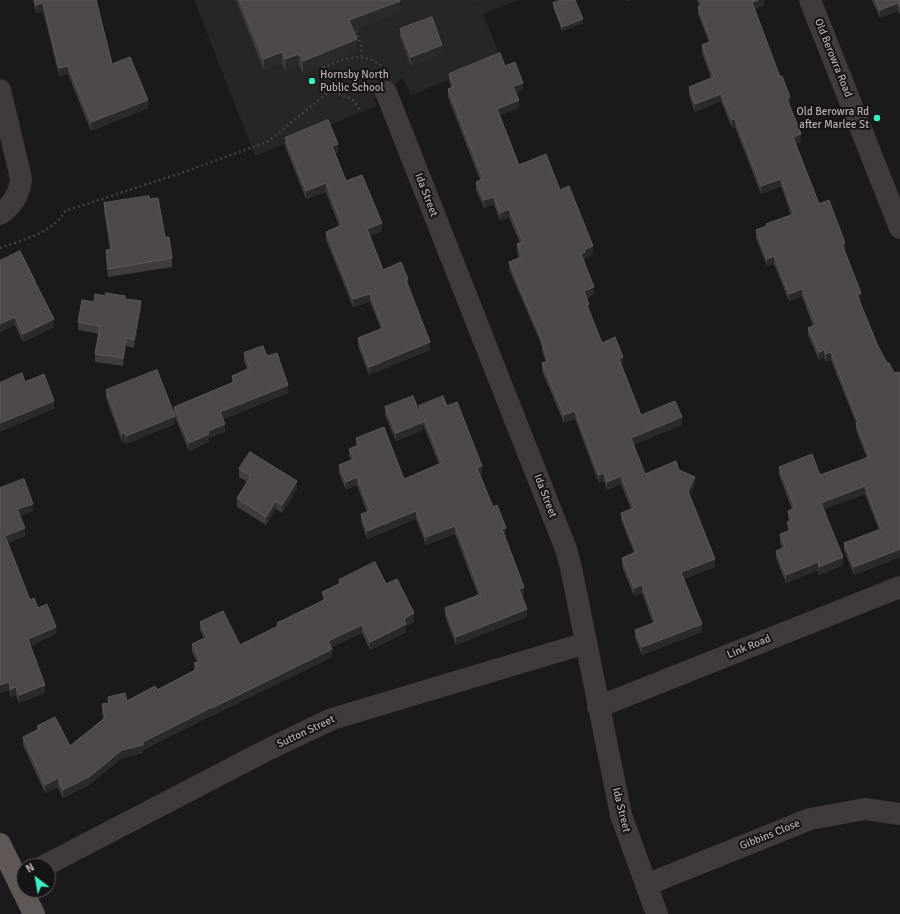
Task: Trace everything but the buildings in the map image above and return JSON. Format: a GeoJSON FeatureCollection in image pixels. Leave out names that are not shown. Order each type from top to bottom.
{"type":"FeatureCollection","features":[{"type":"Feature","properties":{"kind":"main road"},"geometry":{"type":"LineString","coordinates":[[0,844],[16,871]]}},
{"type":"Feature","properties":{"kind":"main road"},"geometry":{"type":"LineString","coordinates":[[28,898],[34,914]]}},
{"type":"Feature","properties":{"kind":"street","name":"Old Berowra Road"},"geometry":{"type":"LineString","coordinates":[[810,0],[900,228]]}},
{"type":"Feature","properties":{"kind":"street","name":"Ida Street"},"geometry":{"type":"LineString","coordinates":[[388,83],[566,549],[621,815],[657,914]]}},
{"type":"Feature","properties":{"kind":"street"},"geometry":{"type":"LineString","coordinates":[[0,90],[21,178],[20,188],[15,199],[8,208],[0,214]]}},
{"type":"Feature","properties":{"kind":"street","name":"Link Road"},"geometry":{"type":"LineString","coordinates":[[598,707],[900,587]]}},
{"type":"Feature","properties":{"kind":"street","name":"Sutton Street"},"geometry":{"type":"LineString","coordinates":[[56,860],[269,749],[332,719],[586,643]]}},
{"type":"Feature","properties":{"kind":"street","name":"Gibbins Close"},"geometry":{"type":"LineString","coordinates":[[646,885],[810,819],[864,809],[900,814]]}},
{"type":"Feature","properties":{"kind":"path"},"geometry":{"type":"LineString","coordinates":[[352,22],[362,48],[361,56]]}},
{"type":"Feature","properties":{"kind":"path"},"geometry":{"type":"LineString","coordinates":[[322,71],[321,68],[352,57],[361,56],[378,63],[388,83]]}},
{"type":"Feature","properties":{"kind":"path"},"geometry":{"type":"LineString","coordinates":[[0,248],[51,226],[61,218],[65,211],[186,172],[267,142],[330,89],[352,99],[361,112]]}},
{"type":"Feature","properties":{"kind":"shaded area","name":"Hornsby North Public School"},"geometry":{"type":"Polygon","coordinates":[[[194,0],[518,0],[483,14],[501,59],[411,95],[402,78],[386,92],[374,98],[376,106],[255,156],[194,0]]]}},
{"type":"Feature","properties":{"kind":"place","name":"Hornsby North Public School"},"geometry":{"type":"Point","coordinates":[312,81]}},
{"type":"Feature","properties":{"kind":"place","name":"Old Berowra Rd after Marlee St"},"geometry":{"type":"Point","coordinates":[877,118]}}]}
